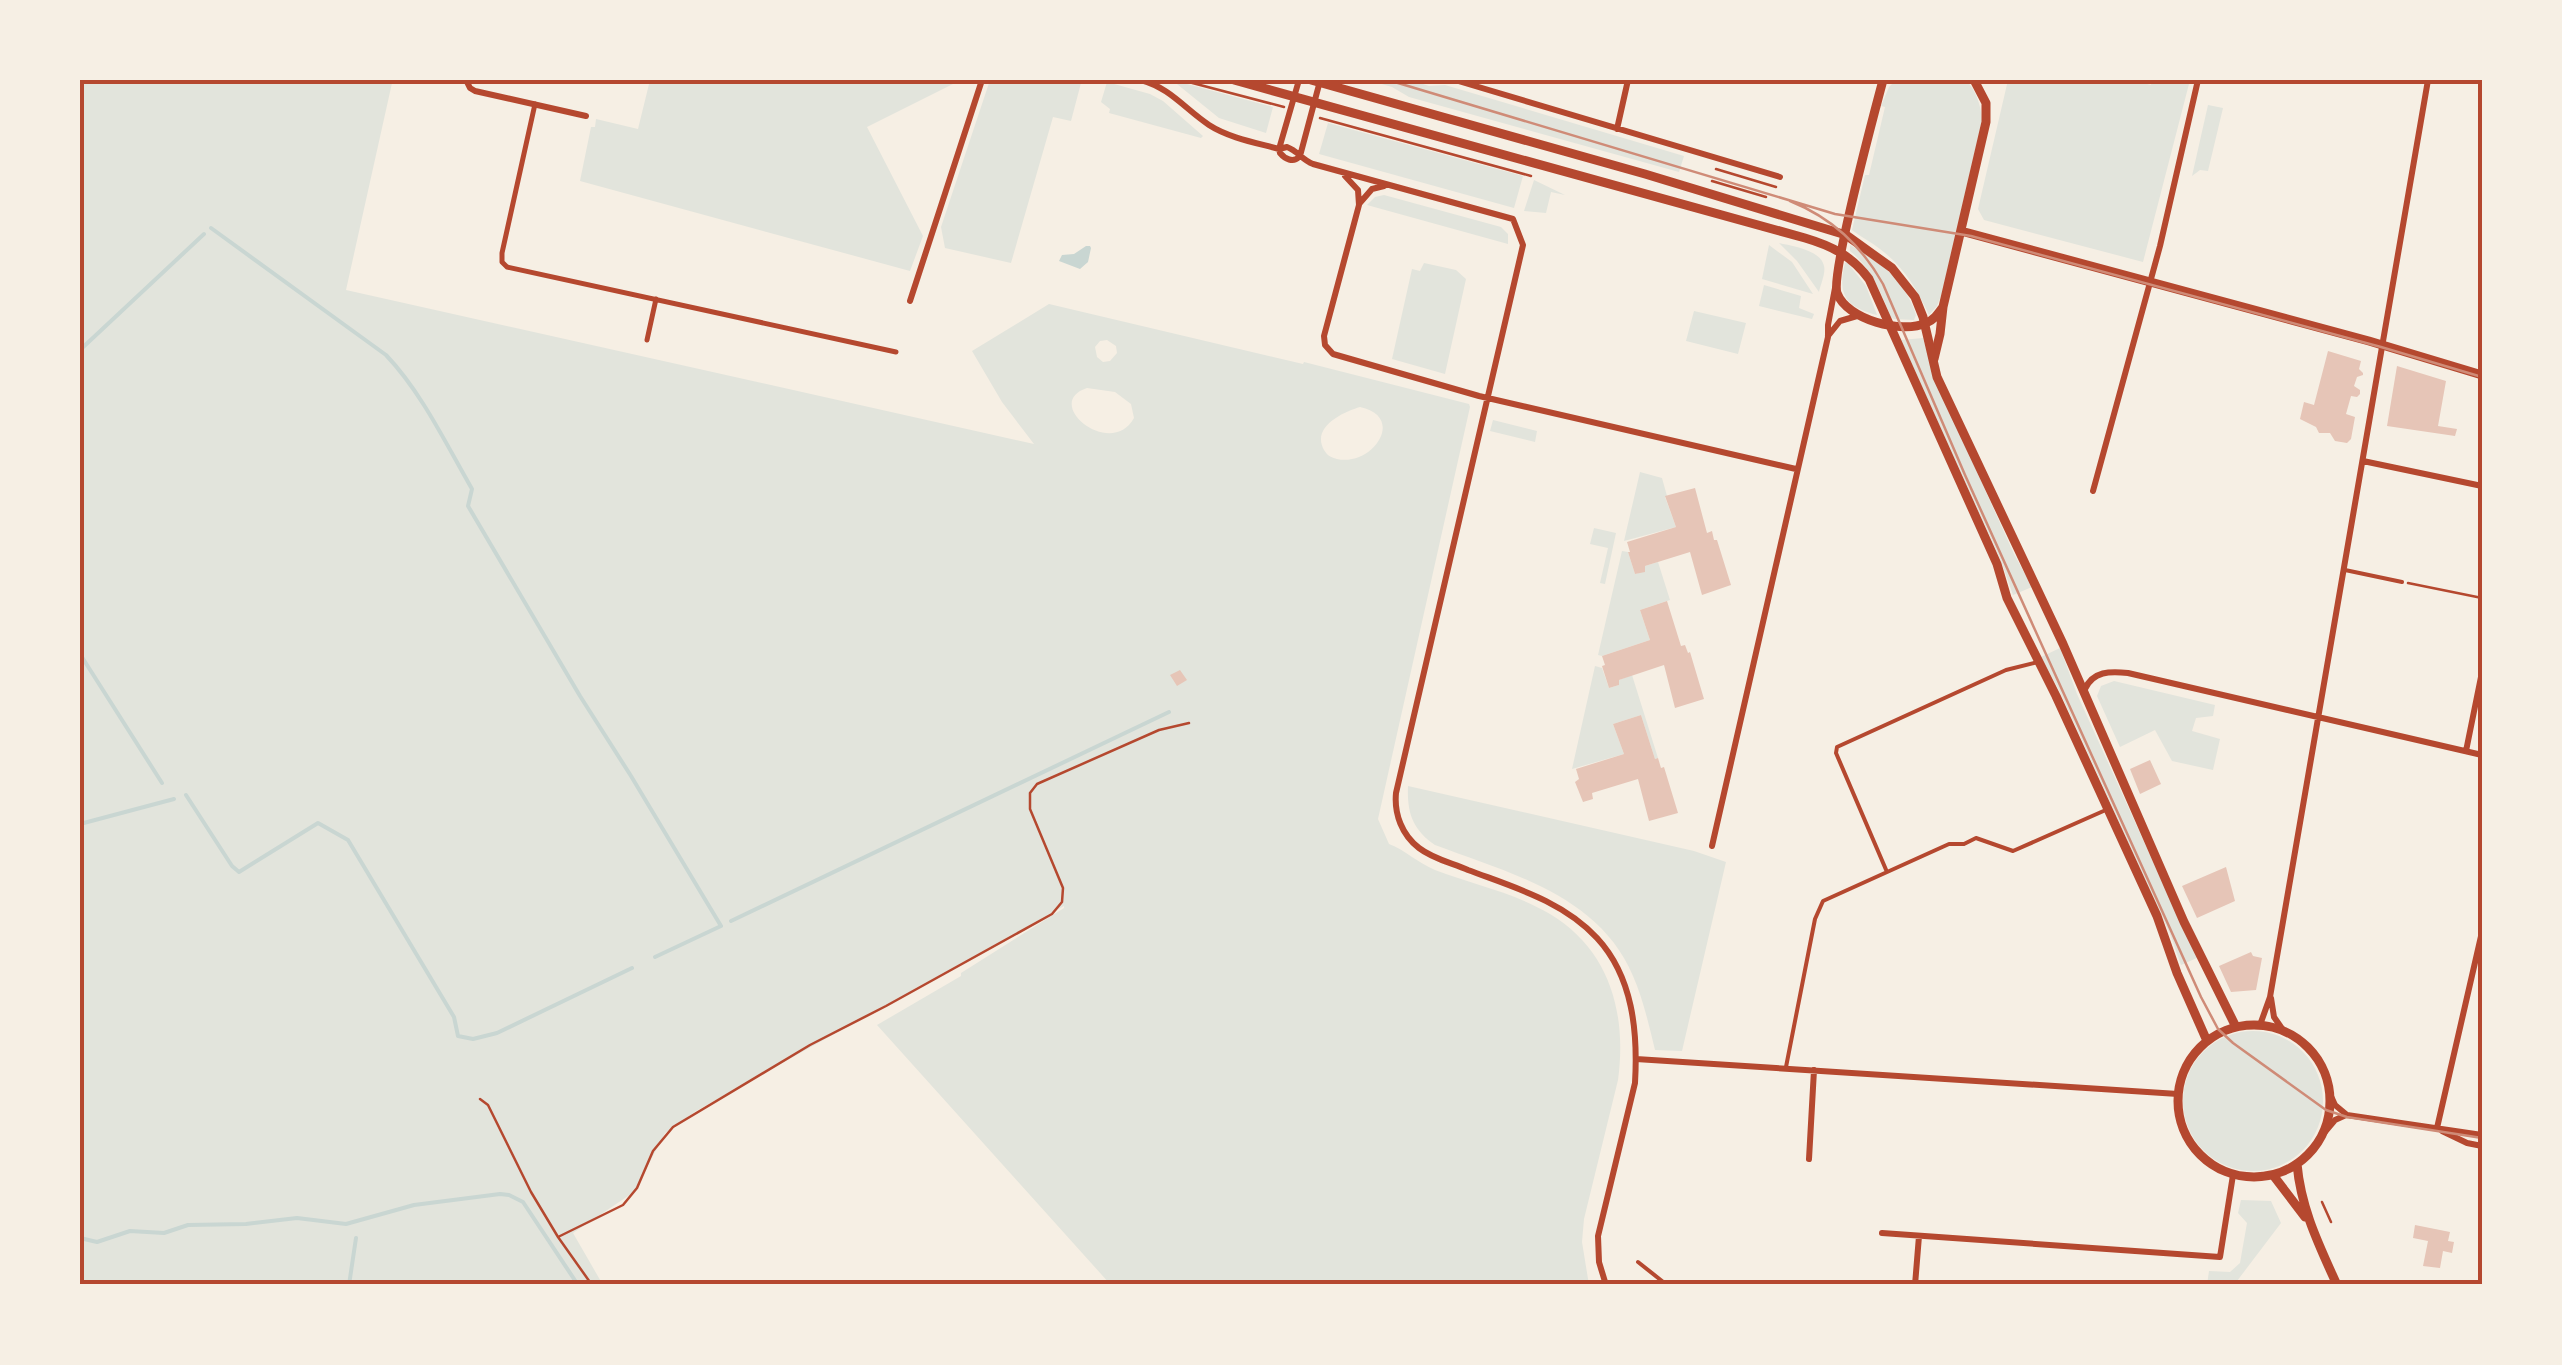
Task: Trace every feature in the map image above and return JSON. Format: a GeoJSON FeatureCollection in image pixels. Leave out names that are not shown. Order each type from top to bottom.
{"type":"FeatureCollection","features":[{"type":"Feature","properties":{"kind":"main road"},"geometry":{"type":"LineString","coordinates":[[1234,80],[1806,238],[1842,252],[1857,264],[1869,279],[2008,598],[2108,809],[2207,1041]]}},
{"type":"Feature","properties":{"kind":"main road"},"geometry":{"type":"LineString","coordinates":[[1883,80],[1836,286],[1843,303],[1857,316],[1888,324],[1925,324],[1942,307]]}},
{"type":"Feature","properties":{"kind":"main road"},"geometry":{"type":"LineString","coordinates":[[1933,362],[1942,307],[1986,122],[1986,103],[1974,80]]}},
{"type":"Feature","properties":{"kind":"main road"},"geometry":{"type":"LineString","coordinates":[[1317,81],[1846,234],[1892,268],[1914,297],[1925,324],[1937,376],[2056,628],[2184,922],[2236,1026]]}},
{"type":"Feature","properties":{"kind":"main road"},"geometry":{"type":"LineString","coordinates":[[1961,231],[2482,375]]}},
{"type":"Feature","properties":{"kind":"main road"},"geometry":{"type":"LineString","coordinates":[[2260,1025],[2284,1030],[2298,1038],[2320,1062],[2330,1094],[2330,1114],[2324,1132],[2297,1164],[2273,1176],[2257,1178],[2233,1175],[2208,1162],[2189,1141],[2179,1114],[2178,1094],[2190,1060],[2207,1041],[2236,1026],[2260,1025]]}},
{"type":"Feature","properties":{"kind":"main road"},"geometry":{"type":"LineString","coordinates":[[2297,1164],[2308,1221],[2337,1285]]}},
{"type":"Feature","properties":{"kind":"main road"},"geometry":{"type":"LineString","coordinates":[[2273,1176],[2308,1221]]}},
{"type":"Feature","properties":{"kind":"street"},"geometry":{"type":"LineString","coordinates":[[466,80],[470,88],[586,116]]}},
{"type":"Feature","properties":{"kind":"street"},"geometry":{"type":"LineString","coordinates":[[910,301],[982,80]]}},
{"type":"Feature","properties":{"kind":"street"},"geometry":{"type":"LineString","coordinates":[[1141,80],[1167,90],[1215,128],[1280,149],[1287,146],[1313,164],[1514,219],[1523,245],[1395,804],[1399,820],[1416,846],[1430,856],[1544,900],[1574,918],[1596,937],[1624,982],[1632,1014],[1635,1083],[1598,1236],[1598,1256],[1606,1285]]}},
{"type":"Feature","properties":{"kind":"street"},"geometry":{"type":"LineString","coordinates":[[1280,149],[1299,80]]}},
{"type":"Feature","properties":{"kind":"street"},"geometry":{"type":"LineString","coordinates":[[1456,80],[1780,177]]}},
{"type":"Feature","properties":{"kind":"street"},"geometry":{"type":"LineString","coordinates":[[1617,129],[1628,80]]}},
{"type":"Feature","properties":{"kind":"street"},"geometry":{"type":"LineString","coordinates":[[2093,491],[2160,246],[2198,80]]}},
{"type":"Feature","properties":{"kind":"street"},"geometry":{"type":"LineString","coordinates":[[2260,1025],[2270,996],[2428,80]]}},
{"type":"Feature","properties":{"kind":"street"},"geometry":{"type":"LineString","coordinates":[[1300,157],[1317,81]]}},
{"type":"Feature","properties":{"kind":"street"},"geometry":{"type":"LineString","coordinates":[[535,104],[502,262],[507,267],[896,352]]}},
{"type":"Feature","properties":{"kind":"street"},"geometry":{"type":"LineString","coordinates":[[1338,171],[1355,186],[1359,205]]}},
{"type":"Feature","properties":{"kind":"street"},"geometry":{"type":"LineString","coordinates":[[1397,187],[1372,189],[1359,205],[1325,330],[1328,350],[1488,398],[1796,469]]}},
{"type":"Feature","properties":{"kind":"street"},"geometry":{"type":"LineString","coordinates":[[1712,846],[1828,337],[1836,286]]}},
{"type":"Feature","properties":{"kind":"street"},"geometry":{"type":"LineString","coordinates":[[647,340],[656,300]]}},
{"type":"Feature","properties":{"kind":"street"},"geometry":{"type":"LineString","coordinates":[[1828,337],[1840,322],[1857,316]]}},
{"type":"Feature","properties":{"kind":"street"},"geometry":{"type":"LineString","coordinates":[[2363,460],[2482,486]]}},
{"type":"Feature","properties":{"kind":"street"},"geometry":{"type":"LineString","coordinates":[[2084,696],[2092,677],[2112,671],[2128,672],[2482,755]]}},
{"type":"Feature","properties":{"kind":"street"},"geometry":{"type":"LineString","coordinates":[[2466,751],[2482,672]]}},
{"type":"Feature","properties":{"kind":"street"},"geometry":{"type":"LineString","coordinates":[[2437,1128],[2482,932]]}},
{"type":"Feature","properties":{"kind":"street"},"geometry":{"type":"LineString","coordinates":[[2270,996],[2274,1017],[2284,1030]]}},
{"type":"Feature","properties":{"kind":"street"},"geometry":{"type":"LineString","coordinates":[[1636,1060],[2178,1094]]}},
{"type":"Feature","properties":{"kind":"street"},"geometry":{"type":"LineString","coordinates":[[1809,1158],[1814,1070]]}},
{"type":"Feature","properties":{"kind":"street"},"geometry":{"type":"LineString","coordinates":[[2330,1094],[2335,1105],[2347,1115],[2482,1135]]}},
{"type":"Feature","properties":{"kind":"street"},"geometry":{"type":"LineString","coordinates":[[2324,1132],[2347,1115]]}},
{"type":"Feature","properties":{"kind":"street"},"geometry":{"type":"LineString","coordinates":[[2437,1128],[2482,1146]]}},
{"type":"Feature","properties":{"kind":"street"},"geometry":{"type":"LineString","coordinates":[[1882,1233],[2220,1257],[2233,1175]]}},
{"type":"Feature","properties":{"kind":"street"},"geometry":{"type":"LineString","coordinates":[[1915,1285],[1919,1236]]}},
{"type":"Feature","properties":{"kind":"lane"},"geometry":{"type":"LineString","coordinates":[[2345,570],[2402,582]]}},
{"type":"Feature","properties":{"kind":"lane"},"geometry":{"type":"LineString","coordinates":[[1888,872],[1836,753],[1838,747],[2006,670],[2038,662]]}},
{"type":"Feature","properties":{"kind":"lane"},"geometry":{"type":"LineString","coordinates":[[1786,1069],[1820,904],[1949,844],[1964,844],[1976,838],[2013,851],[2108,809]]}},
{"type":"Feature","properties":{"kind":"lane"},"geometry":{"type":"LineString","coordinates":[[1638,1262],[1668,1285]]}},
{"type":"Feature","properties":{"kind":"path"},"geometry":{"type":"LineString","coordinates":[[1182,80],[1286,108]]}},
{"type":"Feature","properties":{"kind":"path"},"geometry":{"type":"LineString","coordinates":[[1326,120],[1531,176]]}},
{"type":"Feature","properties":{"kind":"path"},"geometry":{"type":"LineString","coordinates":[[1716,169],[1776,188]]}},
{"type":"Feature","properties":{"kind":"path"},"geometry":{"type":"LineString","coordinates":[[1712,181],[1766,197]]}},
{"type":"Feature","properties":{"kind":"path"},"geometry":{"type":"LineString","coordinates":[[2402,582],[2482,598]]}},
{"type":"Feature","properties":{"kind":"path"},"geometry":{"type":"LineString","coordinates":[[558,1237],[623,1204],[637,1188],[653,1150],[673,1128],[810,1045],[1052,914],[1062,902],[1063,888],[1030,809],[1030,793],[1037,784],[1160,730],[1188,723]]}},
{"type":"Feature","properties":{"kind":"path"},"geometry":{"type":"LineString","coordinates":[[480,1099],[488,1105],[558,1237],[592,1285]]}},
{"type":"Feature","properties":{"kind":"path"},"geometry":{"type":"LineString","coordinates":[[2322,1202],[2331,1222]]}},
{"type":"Feature","properties":{"kind":"shaded area"},"geometry":{"type":"Polygon","coordinates":[[[80,80],[392,83],[346,290],[1034,444],[1002,402],[972,351],[1049,304],[1469,404],[1378,819],[1389,844],[1429,867],[1537,907],[1571,929],[1600,965],[1610,986],[1620,1031],[1620,1055],[1618,1080],[1584,1219],[1582,1242],[1589,1285],[1110,1284],[877,1025],[961,976],[1064,906],[696,1111],[665,1133],[634,1192],[573,1233],[603,1285],[80,1285],[80,80]],[[1107,340],[1095,347],[1103,362],[1117,353],[1116,346],[1107,340]],[[1087,388],[1075,395],[1072,405],[1076,415],[1097,431],[1123,429],[1134,418],[1131,404],[1115,392],[1087,388]],[[1360,407],[1338,417],[1322,434],[1324,450],[1331,457],[1362,456],[1379,440],[1383,430],[1374,412],[1360,407]]]}},
{"type":"Feature","properties":{"kind":"shaded area"},"geometry":{"type":"Polygon","coordinates":[[[650,80],[961,80],[867,127],[923,236],[910,271],[580,181],[596,119],[638,129],[650,80]]]}},
{"type":"Feature","properties":{"kind":"shaded area"},"geometry":{"type":"Polygon","coordinates":[[[990,80],[1081,83],[1071,121],[1053,117],[1011,263],[945,248],[941,227],[990,80]]]}},
{"type":"Feature","properties":{"kind":"shaded area"},"geometry":{"type":"Polygon","coordinates":[[[1172,80],[1273,107],[1266,133],[1219,118],[1172,80]]]}},
{"type":"Feature","properties":{"kind":"shaded area"},"geometry":{"type":"Polygon","coordinates":[[[1368,80],[1445,85],[1684,156],[1679,172],[1409,97],[1368,80]]]}},
{"type":"Feature","properties":{"kind":"shaded area"},"geometry":{"type":"Polygon","coordinates":[[[1896,80],[1966,80],[1979,104],[1982,120],[1942,293],[1929,315],[1915,287],[1896,263],[1852,230],[1885,107],[1881,106],[1896,80]]]}},
{"type":"Feature","properties":{"kind":"shaded area"},"geometry":{"type":"Polygon","coordinates":[[[2008,80],[2131,80],[2151,85],[2152,80],[2190,80],[2143,262],[1984,220],[1978,209],[2008,80]]]}},
{"type":"Feature","properties":{"kind":"shaded area"},"geometry":{"type":"Polygon","coordinates":[[[1107,82],[1163,101],[1203,136],[1109,113],[1110,109],[1101,102],[1107,82]]]}},
{"type":"Feature","properties":{"kind":"shaded area"},"geometry":{"type":"Polygon","coordinates":[[[2208,105],[2223,108],[2208,171],[2200,170],[2192,176],[2208,105]]]}},
{"type":"Feature","properties":{"kind":"shaded area"},"geometry":{"type":"Polygon","coordinates":[[[1328,123],[1523,176],[1514,208],[1319,154],[1328,123]]]}},
{"type":"Feature","properties":{"kind":"shaded area"},"geometry":{"type":"Polygon","coordinates":[[[1534,180],[1565,195],[1551,192],[1546,213],[1524,211],[1534,180]]]}},
{"type":"Feature","properties":{"kind":"shaded area"},"geometry":{"type":"Polygon","coordinates":[[[1384,195],[1501,227],[1508,234],[1508,244],[1367,205],[1384,195]]]}},
{"type":"Feature","properties":{"kind":"shaded area"},"geometry":{"type":"Polygon","coordinates":[[[1779,243],[1818,256],[1824,266],[1819,292],[1797,261],[1779,243]]]}},
{"type":"Feature","properties":{"kind":"shaded area"},"geometry":{"type":"Polygon","coordinates":[[[1769,245],[1792,262],[1813,294],[1762,279],[1769,245]]]}},
{"type":"Feature","properties":{"kind":"shaded area"},"geometry":{"type":"Polygon","coordinates":[[[1850,245],[1871,257],[1899,283],[1912,304],[1914,320],[1891,317],[1875,281],[1850,251],[1850,245]]]}},
{"type":"Feature","properties":{"kind":"shaded area"},"geometry":{"type":"Polygon","coordinates":[[[1086,246],[1091,248],[1088,262],[1080,269],[1059,261],[1062,255],[1074,254],[1086,246]]]}},
{"type":"Feature","properties":{"kind":"shaded area"},"geometry":{"type":"Polygon","coordinates":[[[1847,262],[1866,286],[1877,315],[1846,298],[1842,284],[1847,262]]]}},
{"type":"Feature","properties":{"kind":"shaded area"},"geometry":{"type":"Polygon","coordinates":[[[1424,263],[1456,270],[1466,279],[1445,374],[1392,359],[1412,269],[1420,271],[1424,263]]]}},
{"type":"Feature","properties":{"kind":"shaded area"},"geometry":{"type":"Polygon","coordinates":[[[1764,285],[1801,296],[1799,308],[1814,314],[1812,319],[1759,306],[1764,285]]]}},
{"type":"Feature","properties":{"kind":"shaded area"},"geometry":{"type":"Polygon","coordinates":[[[1694,311],[1746,323],[1738,354],[1686,341],[1694,311]]]}},
{"type":"Feature","properties":{"kind":"shaded area"},"geometry":{"type":"Polygon","coordinates":[[[1923,338],[1934,377],[2032,587],[2013,595],[1901,340],[1923,338]]]}},
{"type":"Feature","properties":{"kind":"shaded area"},"geometry":{"type":"Polygon","coordinates":[[[1493,420],[1537,431],[1535,442],[1490,431],[1493,420]]]}},
{"type":"Feature","properties":{"kind":"shaded area"},"geometry":{"type":"Polygon","coordinates":[[[1640,472],[1662,478],[1676,527],[1624,541],[1640,472]]]}},
{"type":"Feature","properties":{"kind":"shaded area"},"geometry":{"type":"Polygon","coordinates":[[[1594,528],[1616,533],[1605,584],[1600,583],[1608,548],[1590,544],[1594,528]]]}},
{"type":"Feature","properties":{"kind":"shaded area"},"geometry":{"type":"Polygon","coordinates":[[[1622,551],[1628,552],[1635,574],[1658,562],[1670,600],[1640,610],[1650,640],[1602,656],[1598,655],[1622,551]]]}},
{"type":"Feature","properties":{"kind":"shaded area"},"geometry":{"type":"Polygon","coordinates":[[[2060,648],[2077,694],[2199,957],[2181,965],[2041,657],[2060,648]]]}},
{"type":"Feature","properties":{"kind":"shaded area"},"geometry":{"type":"Polygon","coordinates":[[[1595,666],[1602,668],[1609,688],[1632,675],[1658,758],[1655,759],[1641,715],[1613,724],[1624,754],[1572,769],[1595,666]]]}},
{"type":"Feature","properties":{"kind":"shaded area"},"geometry":{"type":"Polygon","coordinates":[[[2114,681],[2215,705],[2213,716],[2196,718],[2192,731],[2220,739],[2213,770],[2172,761],[2155,730],[2120,747],[2097,696],[2101,686],[2114,681]]]}},
{"type":"Feature","properties":{"kind":"shaded area"},"geometry":{"type":"Polygon","coordinates":[[[1408,786],[1694,851],[1726,862],[1682,1051],[1655,1050],[1633,976],[1618,948],[1598,925],[1575,906],[1521,877],[1435,845],[1412,819],[1408,786]]]}},
{"type":"Feature","properties":{"kind":"shaded area"},"geometry":{"type":"Polygon","coordinates":[[[2253,1031],[2280,1036],[2303,1051],[2318,1074],[2323,1101],[2318,1128],[2303,1151],[2280,1166],[2253,1171],[2226,1166],[2203,1151],[2188,1128],[2183,1101],[2188,1074],[2203,1051],[2226,1036],[2253,1031]]]}},
{"type":"Feature","properties":{"kind":"shaded area"},"geometry":{"type":"Polygon","coordinates":[[[2241,1200],[2271,1201],[2281,1223],[2234,1285],[2207,1285],[2209,1271],[2230,1272],[2240,1263],[2247,1223],[2238,1213],[2241,1200]]]}},
{"type":"Feature","properties":{"kind":"building"},"geometry":{"type":"Polygon","coordinates":[[[2328,351],[2361,361],[2359,369],[2363,375],[2357,377],[2354,386],[2360,394],[2351,396],[2346,414],[2355,417],[2347,443],[2335,441],[2330,433],[2319,433],[2316,427],[2300,419],[2304,402],[2314,405],[2328,351]]]}},
{"type":"Feature","properties":{"kind":"building"},"geometry":{"type":"Polygon","coordinates":[[[2397,366],[2446,381],[2438,426],[2457,429],[2455,436],[2387,426],[2397,366]]]}},
{"type":"Feature","properties":{"kind":"building"},"geometry":{"type":"Polygon","coordinates":[[[1695,488],[1707,533],[1712,531],[1717,540],[1731,585],[1702,595],[1690,552],[1645,566],[1645,572],[1635,574],[1627,542],[1676,527],[1665,496],[1695,488]]]}},
{"type":"Feature","properties":{"kind":"building"},"geometry":{"type":"Polygon","coordinates":[[[1667,601],[1681,646],[1685,645],[1690,652],[1704,699],[1675,708],[1664,665],[1619,680],[1619,685],[1609,688],[1602,666],[1602,656],[1650,640],[1640,610],[1667,601]]]}},
{"type":"Feature","properties":{"kind":"building"},"geometry":{"type":"Polygon","coordinates":[[[1180,670],[1187,680],[1177,686],[1170,675],[1180,670]]]}},
{"type":"Feature","properties":{"kind":"building"},"geometry":{"type":"Polygon","coordinates":[[[1641,715],[1655,759],[1664,767],[1678,813],[1649,821],[1638,779],[1592,793],[1593,799],[1583,802],[1575,782],[1579,779],[1576,769],[1624,754],[1613,724],[1641,715]]]}},
{"type":"Feature","properties":{"kind":"building"},"geometry":{"type":"Polygon","coordinates":[[[2150,760],[2161,784],[2140,794],[2130,769],[2150,760]]]}},
{"type":"Feature","properties":{"kind":"building"},"geometry":{"type":"Polygon","coordinates":[[[2226,867],[2235,901],[2197,918],[2182,886],[2226,867]]]}},
{"type":"Feature","properties":{"kind":"building"},"geometry":{"type":"Polygon","coordinates":[[[2251,952],[2262,958],[2256,990],[2231,992],[2219,966],[2251,952]]]}},
{"type":"Feature","properties":{"kind":"building"},"geometry":{"type":"Polygon","coordinates":[[[2415,1225],[2450,1232],[2448,1241],[2454,1242],[2452,1253],[2443,1251],[2440,1268],[2423,1266],[2428,1241],[2413,1238],[2415,1225]]]}},
{"type":"Feature","properties":{"kind":"waterway"},"geometry":{"type":"LineString","coordinates":[[211,228],[386,355],[433,419],[472,489],[468,506],[721,926],[655,957]]}},
{"type":"Feature","properties":{"kind":"waterway"},"geometry":{"type":"LineString","coordinates":[[80,350],[204,234]]}},
{"type":"Feature","properties":{"kind":"waterway"},"geometry":{"type":"LineString","coordinates":[[80,654],[162,783]]}},
{"type":"Feature","properties":{"kind":"waterway"},"geometry":{"type":"LineString","coordinates":[[731,921],[1169,712]]}},
{"type":"Feature","properties":{"kind":"waterway"},"geometry":{"type":"LineString","coordinates":[[186,795],[239,872],[318,823],[348,840],[454,1017],[458,1036],[473,1039],[497,1033],[632,968]]}},
{"type":"Feature","properties":{"kind":"waterway"},"geometry":{"type":"LineString","coordinates":[[80,824],[174,799]]}},
{"type":"Feature","properties":{"kind":"waterway"},"geometry":{"type":"LineString","coordinates":[[80,1238],[97,1242],[130,1231],[164,1233],[188,1225],[297,1218],[346,1224],[414,1205],[500,1194],[523,1202],[578,1285]]}},
{"type":"Feature","properties":{"kind":"waterway"},"geometry":{"type":"LineString","coordinates":[[349,1285],[356,1238]]}},
{"type":"Feature","properties":{"kind":"tram line"},"geometry":{"type":"LineString","coordinates":[[1388,80],[1835,214],[1971,236],[2482,377]]}},
{"type":"Feature","properties":{"kind":"tram line"},"geometry":{"type":"LineString","coordinates":[[1790,201],[1844,234],[1883,284],[1965,475],[2218,1029],[2326,1110],[2347,1117],[2482,1138]]}}]}
